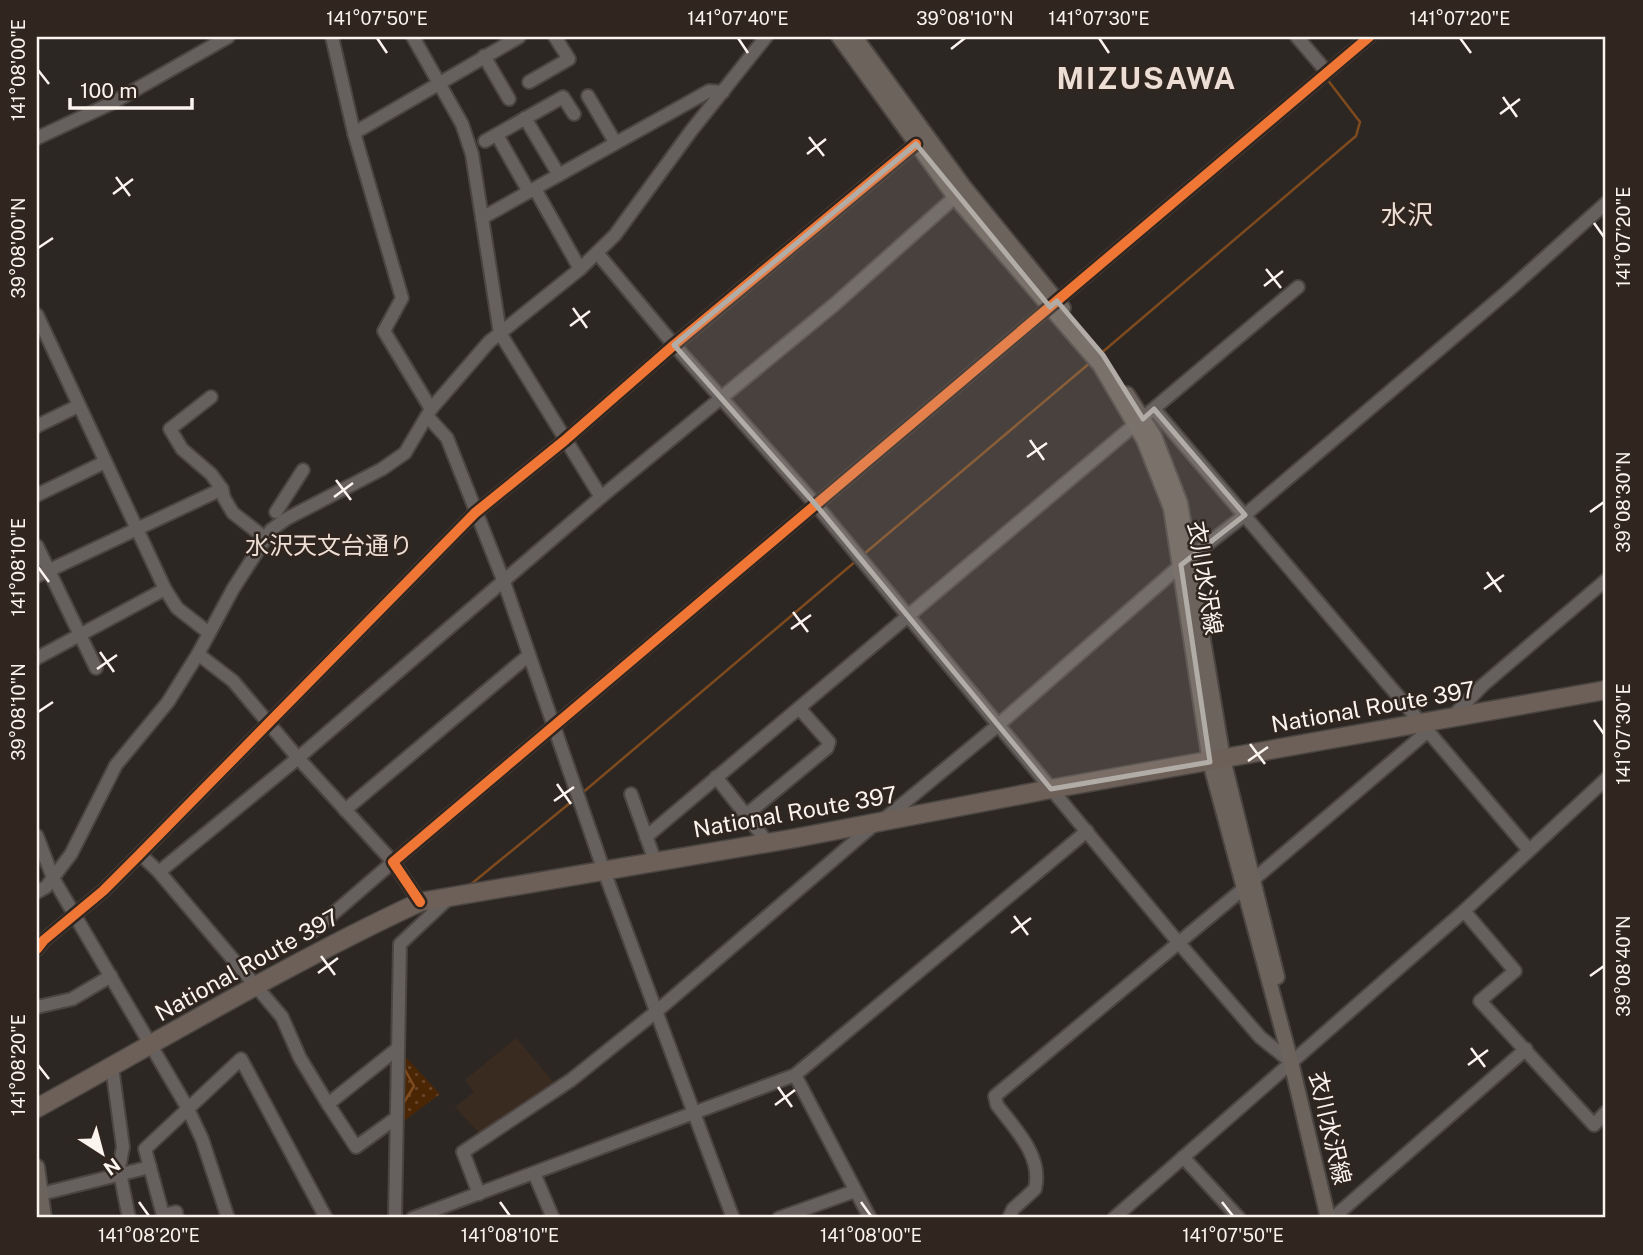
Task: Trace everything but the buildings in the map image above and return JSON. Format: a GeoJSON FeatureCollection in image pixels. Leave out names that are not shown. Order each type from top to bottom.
{"type":"FeatureCollection","features":[{"type":"Feature","properties":{"kind":"highway","name":"National Route 397"},"geometry":{"type":"LineString","coordinates":[[37,1108],[255,986],[420,902],[768,843],[1051,789],[1424,727],[1451,718],[1606,690]]}},
{"type":"Feature","properties":{"kind":"main road","name":"衣川水沢線"},"geometry":{"type":"LineString","coordinates":[[839,37],[956,197],[1103,355],[1154,436],[1180,503],[1185,561],[1217,761],[1334,1217]]}},
{"type":"Feature","properties":{"kind":"main road","name":"衣川水沢線"},"geometry":{"type":"LineString","coordinates":[[855,37],[1054,304]]}},
{"type":"Feature","properties":{"kind":"main road"},"geometry":{"type":"LineString","coordinates":[[37,1167],[41,1213]]}},
{"type":"Feature","properties":{"kind":"street"},"geometry":{"type":"LineString","coordinates":[[37,138],[111,103],[228,37]]}},
{"type":"Feature","properties":{"kind":"street"},"geometry":{"type":"LineString","coordinates":[[332,37],[354,133],[402,298],[384,331],[447,438],[504,582],[604,871],[733,1218]]}},
{"type":"Feature","properties":{"kind":"street"},"geometry":{"type":"LineString","coordinates":[[413,37],[468,140],[472,153],[500,333],[601,498]]}},
{"type":"Feature","properties":{"kind":"street"},"geometry":{"type":"LineString","coordinates":[[354,133],[519,37]]}},
{"type":"Feature","properties":{"kind":"street"},"geometry":{"type":"LineString","coordinates":[[529,82],[569,60],[555,37]]}},
{"type":"Feature","properties":{"kind":"street"},"geometry":{"type":"LineString","coordinates":[[1297,37],[1327,72]]}},
{"type":"Feature","properties":{"kind":"street"},"geometry":{"type":"LineString","coordinates":[[313,931],[1369,37]]}},
{"type":"Feature","properties":{"kind":"street"},"geometry":{"type":"LineString","coordinates":[[37,892],[46,887],[53,878],[84,831],[116,765],[168,702],[265,538],[277,524],[323,502],[396,461],[405,453],[430,413],[489,342],[580,269],[615,235],[764,38]]}},
{"type":"Feature","properties":{"kind":"street"},"geometry":{"type":"LineString","coordinates":[[484,56],[509,99]]}},
{"type":"Feature","properties":{"kind":"street"},"geometry":{"type":"LineString","coordinates":[[482,218],[709,92],[723,92]]}},
{"type":"Feature","properties":{"kind":"street"},"geometry":{"type":"LineString","coordinates":[[588,96],[615,142]]}},
{"type":"Feature","properties":{"kind":"street"},"geometry":{"type":"LineString","coordinates":[[574,114],[563,97],[491,138],[532,190],[580,269]]}},
{"type":"Feature","properties":{"kind":"street"},"geometry":{"type":"LineString","coordinates":[[525,118],[559,175]]}},
{"type":"Feature","properties":{"kind":"street"},"geometry":{"type":"LineString","coordinates":[[37,949],[141,854],[475,513],[916,144]]}},
{"type":"Feature","properties":{"kind":"street"},"geometry":{"type":"LineString","coordinates":[[159,872],[298,758],[601,498],[835,304],[956,197]]}},
{"type":"Feature","properties":{"kind":"street"},"geometry":{"type":"LineString","coordinates":[[479,1194],[463,1152],[571,1080],[657,1011],[879,822],[997,726],[1185,561],[1245,515],[1510,290],[1606,203]]}},
{"type":"Feature","properties":{"kind":"street"},"geometry":{"type":"LineString","coordinates":[[597,254],[816,505],[997,726],[1260,1037],[1294,1059]]}},
{"type":"Feature","properties":{"kind":"street"},"geometry":{"type":"LineString","coordinates":[[646,837],[1298,287]]}},
{"type":"Feature","properties":{"kind":"street"},"geometry":{"type":"LineString","coordinates":[[38,323],[165,589],[177,608],[209,634]]}},
{"type":"Feature","properties":{"kind":"street"},"geometry":{"type":"LineString","coordinates":[[211,397],[170,429],[182,449],[211,474],[222,489],[223,498],[233,513],[265,538]]}},
{"type":"Feature","properties":{"kind":"street"},"geometry":{"type":"LineString","coordinates":[[37,426],[78,406]]}},
{"type":"Feature","properties":{"kind":"street"},"geometry":{"type":"LineString","coordinates":[[1144,418],[1245,515],[1528,850]]}},
{"type":"Feature","properties":{"kind":"street"},"geometry":{"type":"LineString","coordinates":[[37,495],[105,462]]}},
{"type":"Feature","properties":{"kind":"street"},"geometry":{"type":"LineString","coordinates":[[275,512],[303,470]]}},
{"type":"Feature","properties":{"kind":"street"},"geometry":{"type":"LineString","coordinates":[[43,573],[222,489]]}},
{"type":"Feature","properties":{"kind":"street"},"geometry":{"type":"LineString","coordinates":[[37,546],[43,573],[80,635],[96,668]]}},
{"type":"Feature","properties":{"kind":"street"},"geometry":{"type":"LineString","coordinates":[[1451,718],[1483,685],[1606,580]]}},
{"type":"Feature","properties":{"kind":"street"},"geometry":{"type":"LineString","coordinates":[[37,658],[165,589]]}},
{"type":"Feature","properties":{"kind":"street"},"geometry":{"type":"LineString","coordinates":[[198,654],[233,681],[298,758],[393,862],[420,902]]}},
{"type":"Feature","properties":{"kind":"street"},"geometry":{"type":"LineString","coordinates":[[345,810],[529,655]]}},
{"type":"Feature","properties":{"kind":"street"},"geometry":{"type":"LineString","coordinates":[[747,815],[827,748],[829,742],[799,708]]}},
{"type":"Feature","properties":{"kind":"street"},"geometry":{"type":"LineString","coordinates":[[1009,1218],[1013,1209],[1035,1189],[1036,1168],[1032,1152],[995,1097],[1248,884],[1424,727]]}},
{"type":"Feature","properties":{"kind":"street"},"geometry":{"type":"LineString","coordinates":[[716,777],[768,843]]}},
{"type":"Feature","properties":{"kind":"street"},"geometry":{"type":"LineString","coordinates":[[1114,1218],[1464,911],[1606,779]]}},
{"type":"Feature","properties":{"kind":"street"},"geometry":{"type":"LineString","coordinates":[[631,794],[655,861]]}},
{"type":"Feature","properties":{"kind":"street"},"geometry":{"type":"LineString","coordinates":[[414,1218],[795,1075],[1087,831]]}},
{"type":"Feature","properties":{"kind":"street"},"geometry":{"type":"LineString","coordinates":[[37,836],[53,878],[187,1107],[202,1139],[228,1218]]}},
{"type":"Feature","properties":{"kind":"street"},"geometry":{"type":"LineString","coordinates":[[141,854],[282,1017],[300,1058],[356,1147],[396,1118]]}},
{"type":"Feature","properties":{"kind":"street"},"geometry":{"type":"LineString","coordinates":[[395,1218],[400,944],[449,898]]}},
{"type":"Feature","properties":{"kind":"street"},"geometry":{"type":"LineString","coordinates":[[1464,911],[1515,971],[1480,1001],[1594,1125],[1606,1112]]}},
{"type":"Feature","properties":{"kind":"street"},"geometry":{"type":"LineString","coordinates":[[37,1007],[72,999],[111,976]]}},
{"type":"Feature","properties":{"kind":"street"},"geometry":{"type":"LineString","coordinates":[[328,1104],[397,1049]]}},
{"type":"Feature","properties":{"kind":"street"},"geometry":{"type":"LineString","coordinates":[[1334,1217],[1526,1049]]}},
{"type":"Feature","properties":{"kind":"street"},"geometry":{"type":"LineString","coordinates":[[177,1218],[176,1212],[163,1216],[145,1149],[241,1059],[326,1218]]}},
{"type":"Feature","properties":{"kind":"street"},"geometry":{"type":"LineString","coordinates":[[111,1067],[123,1147],[119,1168],[129,1218]]}},
{"type":"Feature","properties":{"kind":"street"},"geometry":{"type":"LineString","coordinates":[[795,1075],[870,1218]]}},
{"type":"Feature","properties":{"kind":"street"},"geometry":{"type":"LineString","coordinates":[[1183,1157],[1239,1218]]}},
{"type":"Feature","properties":{"kind":"street"},"geometry":{"type":"LineString","coordinates":[[41,1194],[150,1167]]}},
{"type":"Feature","properties":{"kind":"street"},"geometry":{"type":"LineString","coordinates":[[534,1173],[553,1218]]}},
{"type":"Feature","properties":{"kind":"street"},"geometry":{"type":"LineString","coordinates":[[779,1218],[855,1191]]}},
{"type":"Feature","properties":{"kind":"highlighted area"},"geometry":{"type":"Polygon","coordinates":[[[916,144],[1050,307],[1057,301],[1103,355],[1143,419],[1154,409],[1245,515],[1181,565],[1210,762],[1051,789],[816,505],[674,345],[916,144]]]}},
{"type":"Feature","properties":{"kind":"shaded area"},"geometry":{"type":"Polygon","coordinates":[[[516,1038],[557,1086],[482,1136],[455,1107],[474,1092],[465,1080],[516,1038]]]}},
{"type":"Feature","properties":{"kind":"shaded area"},"geometry":{"type":"Polygon","coordinates":[[[403,1054],[440,1094],[401,1123],[403,1054]]]}},
{"type":"Feature","properties":{"kind":"waterway"},"geometry":{"type":"LineString","coordinates":[[1099,355],[1356,136],[1360,122],[1327,79]]}},
{"type":"Feature","properties":{"kind":"waterway"},"geometry":{"type":"LineString","coordinates":[[864,554],[1091,362]]}},
{"type":"Feature","properties":{"kind":"waterway"},"geometry":{"type":"LineString","coordinates":[[581,794],[856,561]]}},
{"type":"Feature","properties":{"kind":"waterway"},"geometry":{"type":"LineString","coordinates":[[470,885],[576,798]]}},
{"type":"Feature","properties":{"kind":"waterway"},"geometry":{"type":"LineString","coordinates":[[403,1104],[414,1086],[404,1068]]}},
{"type":"Feature","properties":{"kind":"cycle path"},"geometry":{"type":"LineString","coordinates":[[420,902],[393,862],[1369,37]]}},
{"type":"Feature","properties":{"kind":"cycle path"},"geometry":{"type":"LineString","coordinates":[[37,949],[44,940],[103,891],[475,513],[916,144]]}},
{"type":"Feature","properties":{"kind":"district","name":"MIZUSAWA"},"geometry":{"type":"Point","coordinates":[1147,79]}},
{"type":"Feature","properties":{"kind":"district","name":"水沢"},"geometry":{"type":"Point","coordinates":[1407,215]}},
{"type":"Feature","properties":{"kind":"district","name":"水沢天文台通り"},"geometry":{"type":"Point","coordinates":[329,546]}}]}
